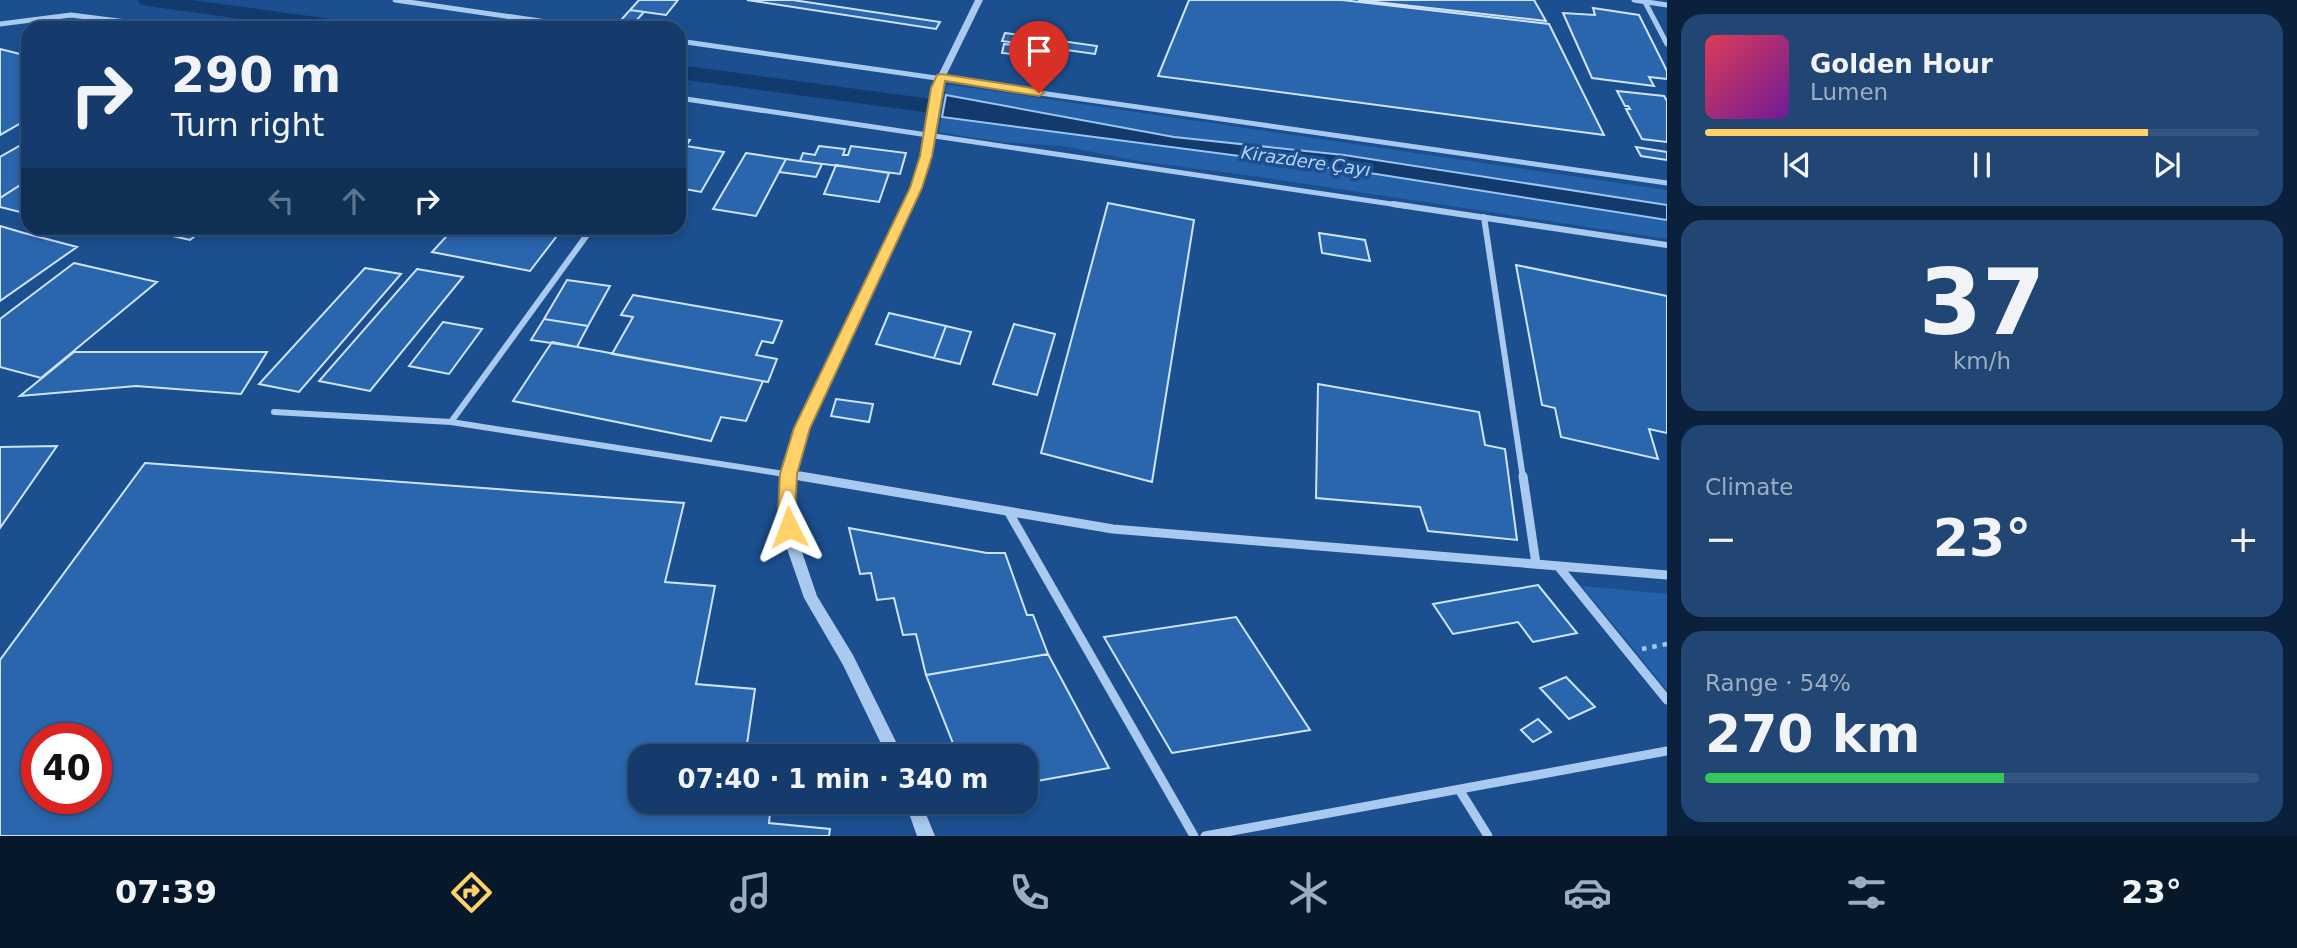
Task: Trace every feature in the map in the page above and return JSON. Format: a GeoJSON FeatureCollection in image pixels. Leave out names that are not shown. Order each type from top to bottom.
{"type":"FeatureCollection","features":[{"type":"Feature","properties":{"kind":"street"},"geometry":{"type":"LineString","coordinates":[[395,0],[540,21]]}},
{"type":"Feature","properties":{"kind":"street"},"geometry":{"type":"LineString","coordinates":[[889,744],[848,660],[811,598],[800,569],[787,510],[789,474],[811,408],[912,197],[922,172],[936,88],[979,0]]}},
{"type":"Feature","properties":{"kind":"street"},"geometry":{"type":"LineString","coordinates":[[1634,0],[1667,5]]}},
{"type":"Feature","properties":{"kind":"street"},"geometry":{"type":"LineString","coordinates":[[1645,2],[1667,44]]}},
{"type":"Feature","properties":{"kind":"street"},"geometry":{"type":"LineString","coordinates":[[24,21],[71,15],[119,21]]}},
{"type":"Feature","properties":{"kind":"street"},"geometry":{"type":"LineString","coordinates":[[0,24],[21,21]]}},
{"type":"Feature","properties":{"kind":"street"},"geometry":{"type":"LineString","coordinates":[[686,42],[1667,183]]}},
{"type":"Feature","properties":{"kind":"street"},"geometry":{"type":"LineString","coordinates":[[686,99],[1667,245]]}},
{"type":"Feature","properties":{"kind":"street"},"geometry":{"type":"LineString","coordinates":[[1484,217],[1536,564]]}},
{"type":"Feature","properties":{"kind":"street"},"geometry":{"type":"LineString","coordinates":[[450,422],[587,235]]}},
{"type":"Feature","properties":{"kind":"street"},"geometry":{"type":"LineString","coordinates":[[274,412],[450,422],[789,474],[1112,529],[1667,575]]}},
{"type":"Feature","properties":{"kind":"street"},"geometry":{"type":"LineString","coordinates":[[1008,511],[1194,836]]}},
{"type":"Feature","properties":{"kind":"street"},"geometry":{"type":"LineString","coordinates":[[1558,566],[1667,700]]}},
{"type":"Feature","properties":{"kind":"street"},"geometry":{"type":"LineString","coordinates":[[1205,836],[1667,751]]}},
{"type":"Feature","properties":{"kind":"street"},"geometry":{"type":"LineString","coordinates":[[1460,791],[1488,836]]}},
{"type":"Feature","properties":{"kind":"street"},"geometry":{"type":"LineString","coordinates":[[918,814],[926,836]]}},
{"type":"Feature","properties":{"kind":"path"},"geometry":{"type":"LineString","coordinates":[[1628,652],[1667,644]]}},
{"type":"Feature","properties":{"kind":"shaded area"},"geometry":{"type":"Polygon","coordinates":[[[951,85],[1667,190],[1667,205],[1348,155],[1146,133],[946,95],[946,87],[951,85]]]}},
{"type":"Feature","properties":{"kind":"shaded area"},"geometry":{"type":"Polygon","coordinates":[[[942,117],[1376,174],[1667,220],[1667,239],[1138,161],[1063,146],[1002,142],[939,132],[942,117]]]}},
{"type":"Feature","properties":{"kind":"shaded area"},"geometry":{"type":"Polygon","coordinates":[[[1582,586],[1667,594],[1667,690],[1582,586]]]}},
{"type":"Feature","properties":{"kind":"water"},"geometry":{"type":"Polygon","coordinates":[[[946,95],[1174,137],[1344,155],[1667,205],[1667,220],[1376,174],[942,117],[946,95]]]}},
{"type":"Feature","properties":{"kind":"building"},"geometry":{"type":"Polygon","coordinates":[[[639,0],[678,0],[666,15],[630,10],[639,0]]]}},
{"type":"Feature","properties":{"kind":"building"},"geometry":{"type":"Polygon","coordinates":[[[747,0],[793,0],[940,22],[936,29],[747,0]]]}},
{"type":"Feature","properties":{"kind":"building"},"geometry":{"type":"Polygon","coordinates":[[[1189,0],[1342,0],[1549,24],[1604,135],[1158,76],[1189,0]]]}},
{"type":"Feature","properties":{"kind":"building"},"geometry":{"type":"Polygon","coordinates":[[[1358,0],[1534,0],[1546,21],[1358,0]]]}},
{"type":"Feature","properties":{"kind":"building"},"geometry":{"type":"Polygon","coordinates":[[[1593,8],[1639,15],[1667,71],[1667,79],[1649,77],[1654,86],[1592,78],[1563,13],[1595,15],[1593,8]]]}},
{"type":"Feature","properties":{"kind":"building"},"geometry":{"type":"Polygon","coordinates":[[[630,10],[644,12],[636,21],[621,20],[630,10]]]}},
{"type":"Feature","properties":{"kind":"building"},"geometry":{"type":"Polygon","coordinates":[[[1005,33],[1097,46],[1095,54],[1002,41],[1005,33]]]}},
{"type":"Feature","properties":{"kind":"building"},"geometry":{"type":"Polygon","coordinates":[[[1004,44],[1022,46],[1020,55],[1002,53],[1004,44]]]}},
{"type":"Feature","properties":{"kind":"building"},"geometry":{"type":"Polygon","coordinates":[[[0,49],[21,54],[21,123],[0,135],[0,49]]]}},
{"type":"Feature","properties":{"kind":"building"},"geometry":{"type":"Polygon","coordinates":[[[1617,91],[1664,96],[1667,101],[1667,142],[1642,139],[1626,109],[1630,109],[1625,106],[1617,91]]]}},
{"type":"Feature","properties":{"kind":"building"},"geometry":{"type":"Polygon","coordinates":[[[21,145],[21,184],[0,198],[0,157],[21,145]]]}},
{"type":"Feature","properties":{"kind":"building"},"geometry":{"type":"Polygon","coordinates":[[[686,146],[724,152],[701,192],[686,189],[686,146]]]}},
{"type":"Feature","properties":{"kind":"building"},"geometry":{"type":"Polygon","coordinates":[[[819,146],[845,149],[843,155],[848,155],[851,146],[906,153],[900,174],[800,161],[803,153],[815,155],[819,146]]]}},
{"type":"Feature","properties":{"kind":"building"},"geometry":{"type":"Polygon","coordinates":[[[1636,147],[1667,152],[1667,160],[1641,156],[1636,147]]]}},
{"type":"Feature","properties":{"kind":"building"},"geometry":{"type":"Polygon","coordinates":[[[746,153],[786,159],[756,216],[713,209],[746,153]]]}},
{"type":"Feature","properties":{"kind":"building"},"geometry":{"type":"Polygon","coordinates":[[[786,159],[822,164],[816,177],[779,172],[786,159]]]}},
{"type":"Feature","properties":{"kind":"building"},"geometry":{"type":"Polygon","coordinates":[[[836,165],[889,173],[879,202],[824,194],[836,165]]]}},
{"type":"Feature","properties":{"kind":"building"},"geometry":{"type":"Polygon","coordinates":[[[21,184],[21,212],[0,207],[0,198],[21,184]]]}},
{"type":"Feature","properties":{"kind":"building"},"geometry":{"type":"Polygon","coordinates":[[[1108,203],[1194,220],[1152,482],[1041,453],[1108,203]]]}},
{"type":"Feature","properties":{"kind":"building"},"geometry":{"type":"Polygon","coordinates":[[[0,226],[21,232],[21,235],[32,235],[77,247],[0,301],[0,226]]]}},
{"type":"Feature","properties":{"kind":"building"},"geometry":{"type":"Polygon","coordinates":[[[1319,233],[1365,240],[1370,261],[1322,253],[1319,233]]]}},
{"type":"Feature","properties":{"kind":"building"},"geometry":{"type":"Polygon","coordinates":[[[168,235],[196,235],[190,240],[168,235]]]}},
{"type":"Feature","properties":{"kind":"building"},"geometry":{"type":"Polygon","coordinates":[[[448,235],[558,235],[530,271],[432,252],[448,235]]]}},
{"type":"Feature","properties":{"kind":"building"},"geometry":{"type":"Polygon","coordinates":[[[74,263],[157,282],[41,378],[0,367],[0,319],[74,263]]]}},
{"type":"Feature","properties":{"kind":"building"},"geometry":{"type":"Polygon","coordinates":[[[1516,265],[1667,296],[1667,433],[1649,429],[1658,459],[1561,437],[1555,408],[1542,405],[1516,265]]]}},
{"type":"Feature","properties":{"kind":"building"},"geometry":{"type":"Polygon","coordinates":[[[365,268],[401,274],[299,392],[259,384],[365,268]]]}},
{"type":"Feature","properties":{"kind":"building"},"geometry":{"type":"Polygon","coordinates":[[[417,269],[463,277],[370,391],[319,381],[417,269]]]}},
{"type":"Feature","properties":{"kind":"building"},"geometry":{"type":"Polygon","coordinates":[[[567,280],[610,286],[588,326],[544,319],[567,280]]]}},
{"type":"Feature","properties":{"kind":"building"},"geometry":{"type":"Polygon","coordinates":[[[633,295],[782,321],[773,343],[762,341],[756,355],[777,359],[768,382],[612,354],[633,317],[621,315],[633,295]]]}},
{"type":"Feature","properties":{"kind":"building"},"geometry":{"type":"Polygon","coordinates":[[[889,313],[946,326],[934,358],[876,344],[889,313]]]}},
{"type":"Feature","properties":{"kind":"building"},"geometry":{"type":"Polygon","coordinates":[[[544,319],[588,326],[577,347],[531,340],[544,319]]]}},
{"type":"Feature","properties":{"kind":"building"},"geometry":{"type":"Polygon","coordinates":[[[443,322],[482,329],[449,374],[409,366],[443,322]]]}},
{"type":"Feature","properties":{"kind":"building"},"geometry":{"type":"Polygon","coordinates":[[[1014,324],[1055,334],[1037,395],[993,384],[1014,324]]]}},
{"type":"Feature","properties":{"kind":"building"},"geometry":{"type":"Polygon","coordinates":[[[946,326],[971,332],[960,364],[934,358],[946,326]]]}},
{"type":"Feature","properties":{"kind":"building"},"geometry":{"type":"Polygon","coordinates":[[[552,342],[763,381],[746,421],[721,417],[711,441],[513,401],[552,342]]]}},
{"type":"Feature","properties":{"kind":"building"},"geometry":{"type":"Polygon","coordinates":[[[74,352],[267,352],[241,394],[136,386],[20,396],[74,352]]]}},
{"type":"Feature","properties":{"kind":"building"},"geometry":{"type":"Polygon","coordinates":[[[1318,384],[1479,412],[1485,445],[1505,449],[1517,540],[1428,531],[1420,507],[1316,498],[1318,384]]]}},
{"type":"Feature","properties":{"kind":"building"},"geometry":{"type":"Polygon","coordinates":[[[836,399],[873,404],[869,422],[831,416],[836,399]]]}},
{"type":"Feature","properties":{"kind":"building"},"geometry":{"type":"Polygon","coordinates":[[[57,446],[0,528],[0,447],[57,446]]]}},
{"type":"Feature","properties":{"kind":"building"},"geometry":{"type":"Polygon","coordinates":[[[145,463],[684,503],[665,582],[715,586],[696,684],[755,689],[747,744],[628,744],[628,814],[770,814],[769,823],[830,829],[829,836],[0,836],[0,660],[145,463]]]}},
{"type":"Feature","properties":{"kind":"building"},"geometry":{"type":"Polygon","coordinates":[[[849,528],[987,553],[1005,553],[1027,615],[1033,615],[1048,654],[926,675],[916,634],[903,635],[894,598],[877,600],[871,573],[860,574],[849,528]]]}},
{"type":"Feature","properties":{"kind":"building"},"geometry":{"type":"Polygon","coordinates":[[[1538,585],[1577,633],[1533,642],[1518,622],[1453,634],[1433,604],[1538,585]]]}},
{"type":"Feature","properties":{"kind":"building"},"geometry":{"type":"Polygon","coordinates":[[[1236,617],[1310,730],[1172,753],[1104,637],[1236,617]]]}},
{"type":"Feature","properties":{"kind":"building"},"geometry":{"type":"Polygon","coordinates":[[[1048,654],[1109,768],[1038,781],[1038,744],[953,744],[926,675],[1048,654]]]}},
{"type":"Feature","properties":{"kind":"building"},"geometry":{"type":"Polygon","coordinates":[[[1566,677],[1595,707],[1569,719],[1540,688],[1566,677]]]}},
{"type":"Feature","properties":{"kind":"building"},"geometry":{"type":"Polygon","coordinates":[[[1538,719],[1551,732],[1533,742],[1521,730],[1538,719]]]}},
{"type":"Feature","properties":{"kind":"waterway","name":"Kirazdere Çayı"},"geometry":{"type":"LineString","coordinates":[[147,0],[302,21]]}},
{"type":"Feature","properties":{"kind":"waterway","name":"Kirazdere Çayı"},"geometry":{"type":"LineString","coordinates":[[686,73],[924,105]]}},
{"type":"Feature","properties":{"kind":"route"},"geometry":{"type":"LineString","coordinates":[[789,527],[789,474],[802,428],[916,188],[926,156],[936,88],[941,77],[1039,93]]}}]}
